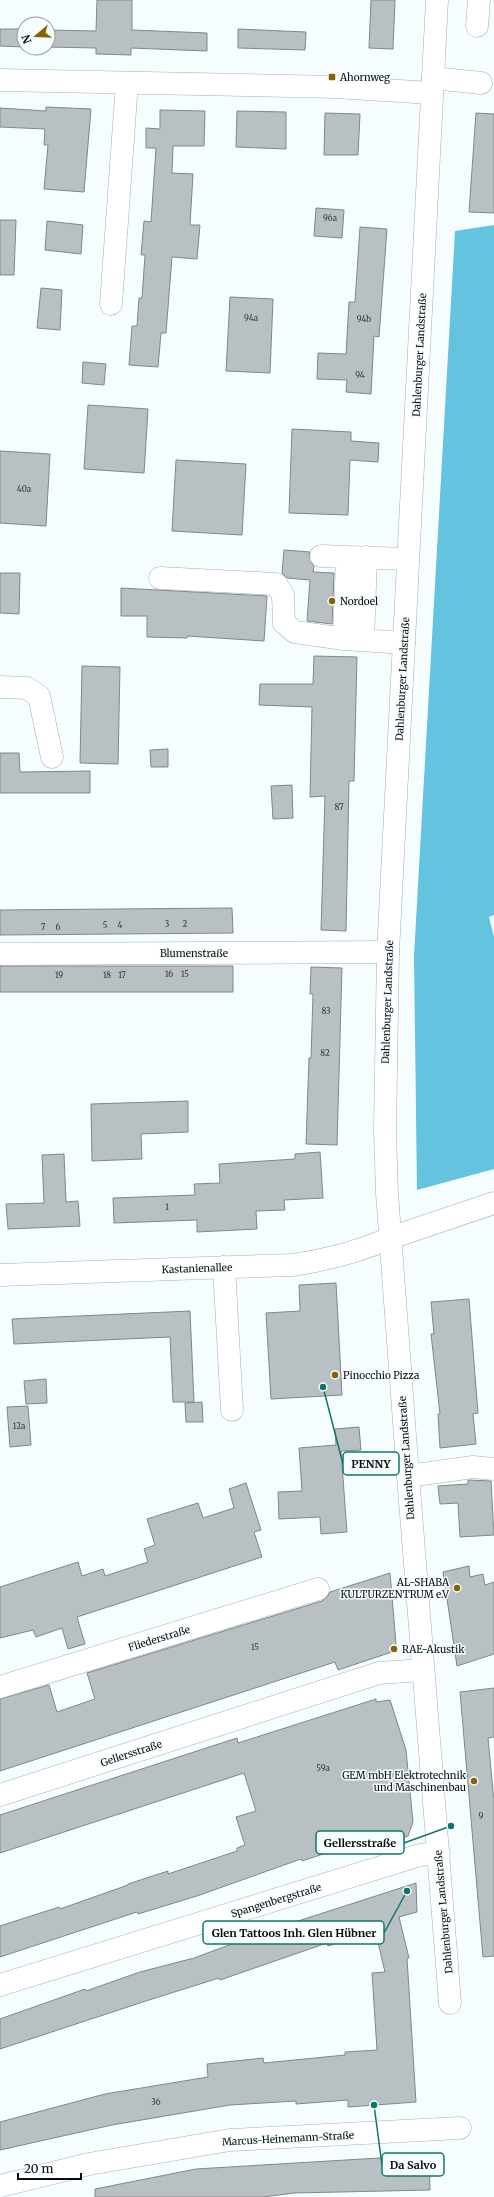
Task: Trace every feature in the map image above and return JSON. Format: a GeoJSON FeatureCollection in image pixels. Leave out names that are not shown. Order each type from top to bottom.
{"type":"FeatureCollection","features":[{"type":"Feature","properties":{"kind":"street","name":"Dahlenburger Landstraße"},"geometry":{"type":"LineString","coordinates":[[437,0],[388,952],[384,1131],[390,1238],[408,1476],[450,2003]]}},
{"type":"Feature","properties":{"kind":"street"},"geometry":{"type":"LineString","coordinates":[[477,26],[479,0]]}},
{"type":"Feature","properties":{"kind":"street"},"geometry":{"type":"LineString","coordinates":[[0,80],[335,87],[433,86],[481,83]]}},
{"type":"Feature","properties":{"kind":"street"},"geometry":{"type":"LineString","coordinates":[[111,304],[127,83]]}},
{"type":"Feature","properties":{"kind":"street"},"geometry":{"type":"LineString","coordinates":[[320,556],[408,559]]}},
{"type":"Feature","properties":{"kind":"street"},"geometry":{"type":"LineString","coordinates":[[354,639],[356,557]]}},
{"type":"Feature","properties":{"kind":"street"},"geometry":{"type":"LineString","coordinates":[[160,578],[276,584],[283,595],[284,623],[295,632],[354,639],[404,642]]}},
{"type":"Feature","properties":{"kind":"street"},"geometry":{"type":"LineString","coordinates":[[0,688],[27,688],[39,696],[52,757]]}},
{"type":"Feature","properties":{"kind":"street","name":"Blumenstraße"},"geometry":{"type":"LineString","coordinates":[[0,954],[388,952]]}},
{"type":"Feature","properties":{"kind":"street","name":"Kastanienallee"},"geometry":{"type":"LineString","coordinates":[[0,1275],[292,1265],[326,1260],[352,1254],[390,1238],[494,1203]]}},
{"type":"Feature","properties":{"kind":"street"},"geometry":{"type":"LineString","coordinates":[[224,1267],[232,1410]]}},
{"type":"Feature","properties":{"kind":"street"},"geometry":{"type":"LineString","coordinates":[[408,1476],[473,1467],[494,1469]]}},
{"type":"Feature","properties":{"kind":"street","name":"Fliederstraße"},"geometry":{"type":"LineString","coordinates":[[0,1687],[318,1589]]}},
{"type":"Feature","properties":{"kind":"street","name":"Gellersstraße"},"geometry":{"type":"LineString","coordinates":[[0,1795],[379,1673],[423,1670]]}},
{"type":"Feature","properties":{"kind":"street","name":"Spangenbergstraße"},"geometry":{"type":"LineString","coordinates":[[0,1985],[420,1855],[439,1853]]}},
{"type":"Feature","properties":{"kind":"street","name":"Marcus-Heinemann-Straße"},"geometry":{"type":"LineString","coordinates":[[0,2186],[89,2164],[230,2140],[460,2128]]}},
{"type":"Feature","properties":{"kind":"shaded area"},"geometry":{"type":"Polygon","coordinates":[[[494,225],[494,915],[489,917],[494,937],[494,1169],[417,1190],[414,956],[455,231],[494,225]]]}},
{"type":"Feature","properties":{"kind":"building"},"geometry":{"type":"Polygon","coordinates":[[[97,0],[132,0],[132,30],[207,33],[207,51],[131,48],[131,55],[96,54],[96,48],[56,47],[56,30],[96,31],[97,0]]]}},
{"type":"Feature","properties":{"kind":"building"},"geometry":{"type":"Polygon","coordinates":[[[371,0],[395,0],[393,49],[369,48],[371,0]]]}},
{"type":"Feature","properties":{"kind":"building"},"geometry":{"type":"Polygon","coordinates":[[[0,29],[16,29],[16,47],[0,46],[0,29]]]}},
{"type":"Feature","properties":{"kind":"building"},"geometry":{"type":"Polygon","coordinates":[[[238,29],[306,32],[305,50],[238,48],[238,29]]]}},
{"type":"Feature","properties":{"kind":"building"},"geometry":{"type":"Polygon","coordinates":[[[46,107],[91,109],[84,192],[44,189],[48,145],[44,145],[45,129],[0,127],[0,108],[46,111],[46,107]]]}},
{"type":"Feature","properties":{"kind":"building"},"geometry":{"type":"Polygon","coordinates":[[[160,110],[205,111],[204,146],[173,146],[172,173],[193,174],[190,225],[200,225],[197,259],[172,257],[166,333],[161,333],[158,367],[129,365],[132,326],[137,326],[139,298],[142,298],[145,255],[141,255],[144,221],[151,222],[156,148],[146,148],[146,128],[160,129],[160,110]]]}},
{"type":"Feature","properties":{"kind":"building"},"geometry":{"type":"Polygon","coordinates":[[[237,111],[286,112],[286,149],[236,147],[237,111]]]}},
{"type":"Feature","properties":{"kind":"building"},"geometry":{"type":"Polygon","coordinates":[[[325,113],[360,114],[358,155],[324,155],[325,113]]]}},
{"type":"Feature","properties":{"kind":"building"},"geometry":{"type":"Polygon","coordinates":[[[476,113],[494,114],[494,213],[469,212],[476,113]]]}},
{"type":"Feature","properties":{"kind":"building"},"geometry":{"type":"Polygon","coordinates":[[[316,208],[344,210],[342,238],[314,236],[316,208]]]}},
{"type":"Feature","properties":{"kind":"building"},"geometry":{"type":"Polygon","coordinates":[[[0,220],[16,220],[14,275],[0,275],[0,220]]]}},
{"type":"Feature","properties":{"kind":"building"},"geometry":{"type":"Polygon","coordinates":[[[47,221],[83,225],[81,254],[45,250],[47,221]]]}},
{"type":"Feature","properties":{"kind":"building"},"geometry":{"type":"Polygon","coordinates":[[[360,227],[387,229],[379,337],[374,336],[371,394],[346,392],[347,380],[317,379],[318,353],[346,354],[349,302],[355,302],[360,227]]]}},
{"type":"Feature","properties":{"kind":"building"},"geometry":{"type":"Polygon","coordinates":[[[41,288],[62,290],[60,330],[37,328],[41,288]]]}},
{"type":"Feature","properties":{"kind":"building"},"geometry":{"type":"Polygon","coordinates":[[[230,297],[273,299],[270,373],[226,371],[230,297]]]}},
{"type":"Feature","properties":{"kind":"building"},"geometry":{"type":"Polygon","coordinates":[[[83,362],[106,364],[104,385],[82,383],[83,362]]]}},
{"type":"Feature","properties":{"kind":"building"},"geometry":{"type":"Polygon","coordinates":[[[88,405],[148,409],[144,473],[84,469],[88,405]]]}},
{"type":"Feature","properties":{"kind":"building"},"geometry":{"type":"Polygon","coordinates":[[[292,429],[351,432],[351,441],[379,443],[378,462],[350,460],[348,515],[289,513],[292,429]]]}},
{"type":"Feature","properties":{"kind":"building"},"geometry":{"type":"Polygon","coordinates":[[[0,451],[50,454],[46,526],[0,523],[0,451]]]}},
{"type":"Feature","properties":{"kind":"building"},"geometry":{"type":"Polygon","coordinates":[[[176,460],[246,464],[242,535],[172,531],[176,460]]]}},
{"type":"Feature","properties":{"kind":"building"},"geometry":{"type":"Polygon","coordinates":[[[284,550],[310,552],[309,556],[314,566],[313,572],[334,573],[332,624],[307,621],[310,580],[287,578],[282,573],[284,550]]]}},
{"type":"Feature","properties":{"kind":"building"},"geometry":{"type":"Polygon","coordinates":[[[0,573],[20,573],[19,614],[0,613],[0,573]]]}},
{"type":"Feature","properties":{"kind":"building"},"geometry":{"type":"Polygon","coordinates":[[[121,588],[267,596],[264,641],[187,636],[187,638],[147,637],[147,616],[121,616],[121,588]]]}},
{"type":"Feature","properties":{"kind":"building"},"geometry":{"type":"Polygon","coordinates":[[[314,656],[357,657],[354,781],[349,781],[346,931],[321,930],[325,796],[310,797],[312,707],[259,705],[260,684],[313,684],[314,656]]]}},
{"type":"Feature","properties":{"kind":"building"},"geometry":{"type":"Polygon","coordinates":[[[82,666],[120,667],[118,764],[80,763],[82,666]]]}},
{"type":"Feature","properties":{"kind":"building"},"geometry":{"type":"Polygon","coordinates":[[[168,749],[168,767],[151,767],[150,750],[168,749]]]}},
{"type":"Feature","properties":{"kind":"building"},"geometry":{"type":"Polygon","coordinates":[[[0,753],[19,753],[20,772],[90,771],[90,793],[0,793],[0,753]]]}},
{"type":"Feature","properties":{"kind":"building"},"geometry":{"type":"Polygon","coordinates":[[[292,785],[293,818],[273,819],[271,786],[292,785]]]}},
{"type":"Feature","properties":{"kind":"building"},"geometry":{"type":"Polygon","coordinates":[[[232,908],[233,933],[0,935],[0,910],[232,908]]]}},
{"type":"Feature","properties":{"kind":"building"},"geometry":{"type":"Polygon","coordinates":[[[0,966],[233,966],[233,992],[0,992],[0,966]]]}},
{"type":"Feature","properties":{"kind":"building"},"geometry":{"type":"Polygon","coordinates":[[[311,967],[342,968],[337,1145],[306,1144],[313,994],[310,994],[311,967]]]}},
{"type":"Feature","properties":{"kind":"building"},"geometry":{"type":"Polygon","coordinates":[[[188,1101],[188,1132],[141,1134],[142,1159],[92,1161],[91,1104],[188,1101]]]}},
{"type":"Feature","properties":{"kind":"building"},"geometry":{"type":"Polygon","coordinates":[[[320,1152],[323,1198],[284,1200],[285,1210],[256,1211],[257,1229],[197,1232],[197,1220],[114,1223],[113,1198],[195,1195],[194,1184],[220,1183],[219,1164],[295,1159],[295,1154],[320,1152]]]}},
{"type":"Feature","properties":{"kind":"building"},"geometry":{"type":"Polygon","coordinates":[[[64,1154],[66,1202],[78,1201],[80,1226],[8,1229],[6,1204],[44,1203],[42,1155],[64,1154]]]}},
{"type":"Feature","properties":{"kind":"building"},"geometry":{"type":"Polygon","coordinates":[[[336,1283],[342,1395],[271,1399],[266,1313],[300,1311],[299,1285],[336,1283]]]}},
{"type":"Feature","properties":{"kind":"building"},"geometry":{"type":"Polygon","coordinates":[[[469,1299],[478,1413],[473,1414],[476,1444],[440,1448],[438,1414],[440,1414],[431,1334],[434,1334],[431,1302],[469,1299]]]}},
{"type":"Feature","properties":{"kind":"building"},"geometry":{"type":"Polygon","coordinates":[[[190,1311],[194,1402],[173,1402],[170,1337],[14,1344],[12,1319],[190,1311]]]}},
{"type":"Feature","properties":{"kind":"building"},"geometry":{"type":"Polygon","coordinates":[[[46,1379],[47,1403],[26,1404],[24,1381],[46,1379]]]}},
{"type":"Feature","properties":{"kind":"building"},"geometry":{"type":"Polygon","coordinates":[[[202,1402],[203,1422],[186,1422],[185,1403],[202,1402]]]}},
{"type":"Feature","properties":{"kind":"building"},"geometry":{"type":"Polygon","coordinates":[[[28,1406],[31,1445],[10,1447],[7,1407],[28,1406]]]}},
{"type":"Feature","properties":{"kind":"building"},"geometry":{"type":"Polygon","coordinates":[[[359,1427],[361,1450],[341,1451],[347,1532],[321,1534],[320,1517],[279,1519],[278,1492],[302,1491],[299,1448],[336,1445],[335,1429],[359,1427]]]}},
{"type":"Feature","properties":{"kind":"building"},"geometry":{"type":"Polygon","coordinates":[[[468,1480],[491,1481],[494,1535],[460,1537],[458,1503],[440,1504],[438,1486],[468,1484],[468,1480]]]}},
{"type":"Feature","properties":{"kind":"building"},"geometry":{"type":"Polygon","coordinates":[[[246,1483],[261,1530],[254,1532],[262,1557],[77,1617],[85,1644],[68,1649],[62,1628],[36,1637],[33,1630],[0,1638],[0,1587],[78,1562],[82,1576],[103,1569],[105,1576],[148,1562],[144,1549],[155,1545],[147,1519],[198,1503],[203,1518],[234,1508],[229,1489],[246,1483]]]}},
{"type":"Feature","properties":{"kind":"building"},"geometry":{"type":"Polygon","coordinates":[[[469,1566],[470,1577],[483,1574],[485,1585],[494,1582],[494,1654],[457,1666],[443,1572],[469,1566]]]}},
{"type":"Feature","properties":{"kind":"building"},"geometry":{"type":"Polygon","coordinates":[[[390,1573],[396,1644],[392,1652],[338,1670],[335,1662],[0,1771],[0,1699],[49,1685],[57,1712],[95,1699],[87,1673],[322,1601],[330,1592],[390,1573]]]}},
{"type":"Feature","properties":{"kind":"building"},"geometry":{"type":"Polygon","coordinates":[[[494,1688],[494,1737],[488,1738],[494,1801],[494,1956],[483,1957],[460,1692],[494,1688]]]}},
{"type":"Feature","properties":{"kind":"building"},"geometry":{"type":"Polygon","coordinates":[[[376,1699],[376,1702],[390,1700],[406,1750],[413,1822],[408,1836],[367,1849],[365,1840],[302,1861],[301,1859],[197,1896],[138,1914],[137,1912],[0,1957],[0,1926],[59,1907],[60,1909],[128,1884],[168,1871],[168,1874],[237,1851],[237,1848],[245,1845],[236,1817],[256,1811],[244,1773],[0,1853],[0,1815],[237,1738],[238,1743],[376,1699]]]}},
{"type":"Feature","properties":{"kind":"building"},"geometry":{"type":"Polygon","coordinates":[[[416,1883],[417,1912],[399,1917],[409,1958],[407,1958],[416,2102],[348,2107],[348,2100],[296,2104],[296,2101],[230,2105],[112,2125],[0,2150],[0,2122],[105,2094],[208,2077],[207,2064],[263,2058],[264,2063],[345,2055],[345,2052],[377,2050],[372,1973],[385,1972],[375,1930],[328,1946],[327,1943],[220,1980],[219,1978],[0,2049],[0,2019],[85,1989],[86,1991],[140,1972],[194,1958],[264,1932],[416,1883]]]}},
{"type":"Feature","properties":{"kind":"building"},"geometry":{"type":"Polygon","coordinates":[[[429,2155],[430,2190],[294,2193],[263,2197],[95,2197],[95,2189],[196,2169],[429,2155]]]}},
{"type":"Feature","properties":{"kind":"place","name":"Ahornweg"},"geometry":{"type":"Point","coordinates":[332,77]}},
{"type":"Feature","properties":{"kind":"place","name":"Nordoel"},"geometry":{"type":"Point","coordinates":[332,601]}},
{"type":"Feature","properties":{"kind":"place","name":"Pinocchio Pizza"},"geometry":{"type":"Point","coordinates":[335,1375]}},
{"type":"Feature","properties":{"kind":"place","name":"PENNY"},"geometry":{"type":"Point","coordinates":[323,1387]}},
{"type":"Feature","properties":{"kind":"place","name":"AL-SHABA KULTURZENTRUM e.V"},"geometry":{"type":"Point","coordinates":[457,1588]}},
{"type":"Feature","properties":{"kind":"place","name":"RAE-Akustik"},"geometry":{"type":"Point","coordinates":[394,1649]}},
{"type":"Feature","properties":{"kind":"place","name":"GEM mbH Elektrotechnik und Maschinenbau"},"geometry":{"type":"Point","coordinates":[474,1781]}},
{"type":"Feature","properties":{"kind":"place","name":"Gellersstraße"},"geometry":{"type":"Point","coordinates":[451,1826]}},
{"type":"Feature","properties":{"kind":"place","name":"Glen Tattoos Inh. Glen Hübner"},"geometry":{"type":"Point","coordinates":[407,1891]}},
{"type":"Feature","properties":{"kind":"place","name":"Da Salvo"},"geometry":{"type":"Point","coordinates":[374,2105]}}]}
